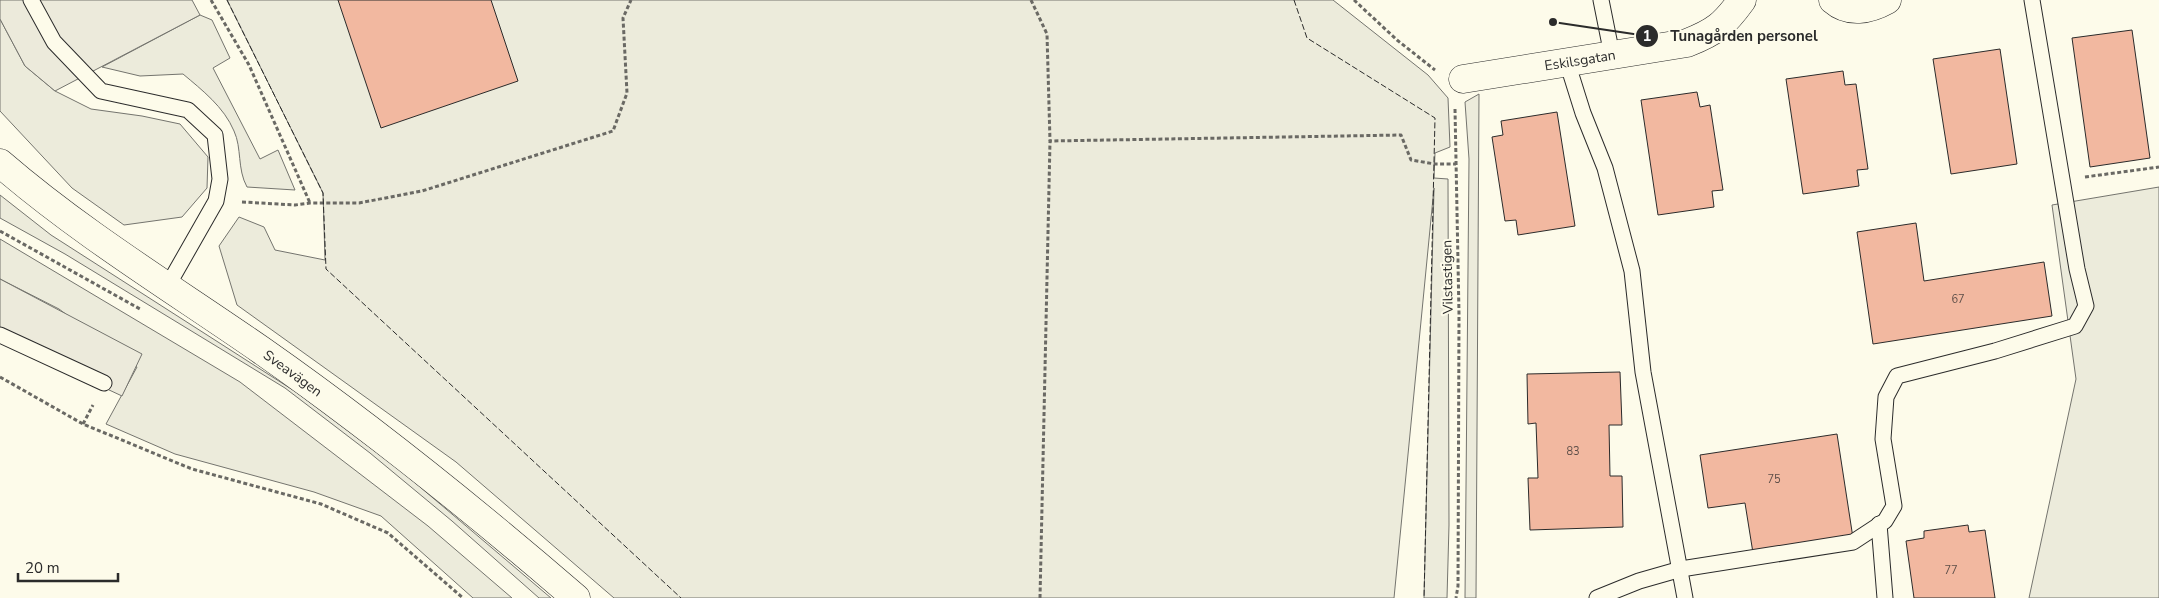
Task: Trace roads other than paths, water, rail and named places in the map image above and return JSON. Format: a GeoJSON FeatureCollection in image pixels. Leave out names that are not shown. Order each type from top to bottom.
{"type":"FeatureCollection","features":[{"type":"Feature","properties":{"kind":"main road","name":"Eskilsgatan"},"geometry":{"type":"LineString","coordinates":[[1453,77],[1567,62],[1687,43],[1709,34],[1727,20],[1742,0]]}},
{"type":"Feature","properties":{"kind":"main road"},"geometry":{"type":"LineString","coordinates":[[1833,0],[1849,9],[1863,10],[1887,0]]}},
{"type":"Feature","properties":{"kind":"main road","name":"Sveavägen"},"geometry":{"type":"LineString","coordinates":[[0,162],[67,217],[261,350],[356,419],[477,513],[576,598]]}},
{"type":"Feature","properties":{"kind":"lane"},"geometry":{"type":"LineString","coordinates":[[30,0],[54,42],[101,91],[188,110],[214,135],[220,179],[216,201],[167,287]]}},
{"type":"Feature","properties":{"kind":"lane"},"geometry":{"type":"LineString","coordinates":[[1601,0],[1612,55]]}},
{"type":"Feature","properties":{"kind":"lane"},"geometry":{"type":"LineString","coordinates":[[1597,598],[1639,581],[1681,569],[1853,542],[1885,521],[1894,506],[1883,439],[1886,397],[1897,376],[1995,351],[2075,326],[2086,306],[2077,269],[2061,180],[2032,0]]}},
{"type":"Feature","properties":{"kind":"lane"},"geometry":{"type":"LineString","coordinates":[[1567,62],[1583,114],[1605,168],[1632,271],[1643,372],[1686,598]]}},
{"type":"Feature","properties":{"kind":"lane"},"geometry":{"type":"LineString","coordinates":[[0,334],[104,383]]}},
{"type":"Feature","properties":{"kind":"lane"},"geometry":{"type":"LineString","coordinates":[[1878,524],[1885,598]]}},
{"type":"Feature","properties":{"kind":"place","name":"Tunagården personel"},"geometry":{"type":"Point","coordinates":[1553,22]}}]}
